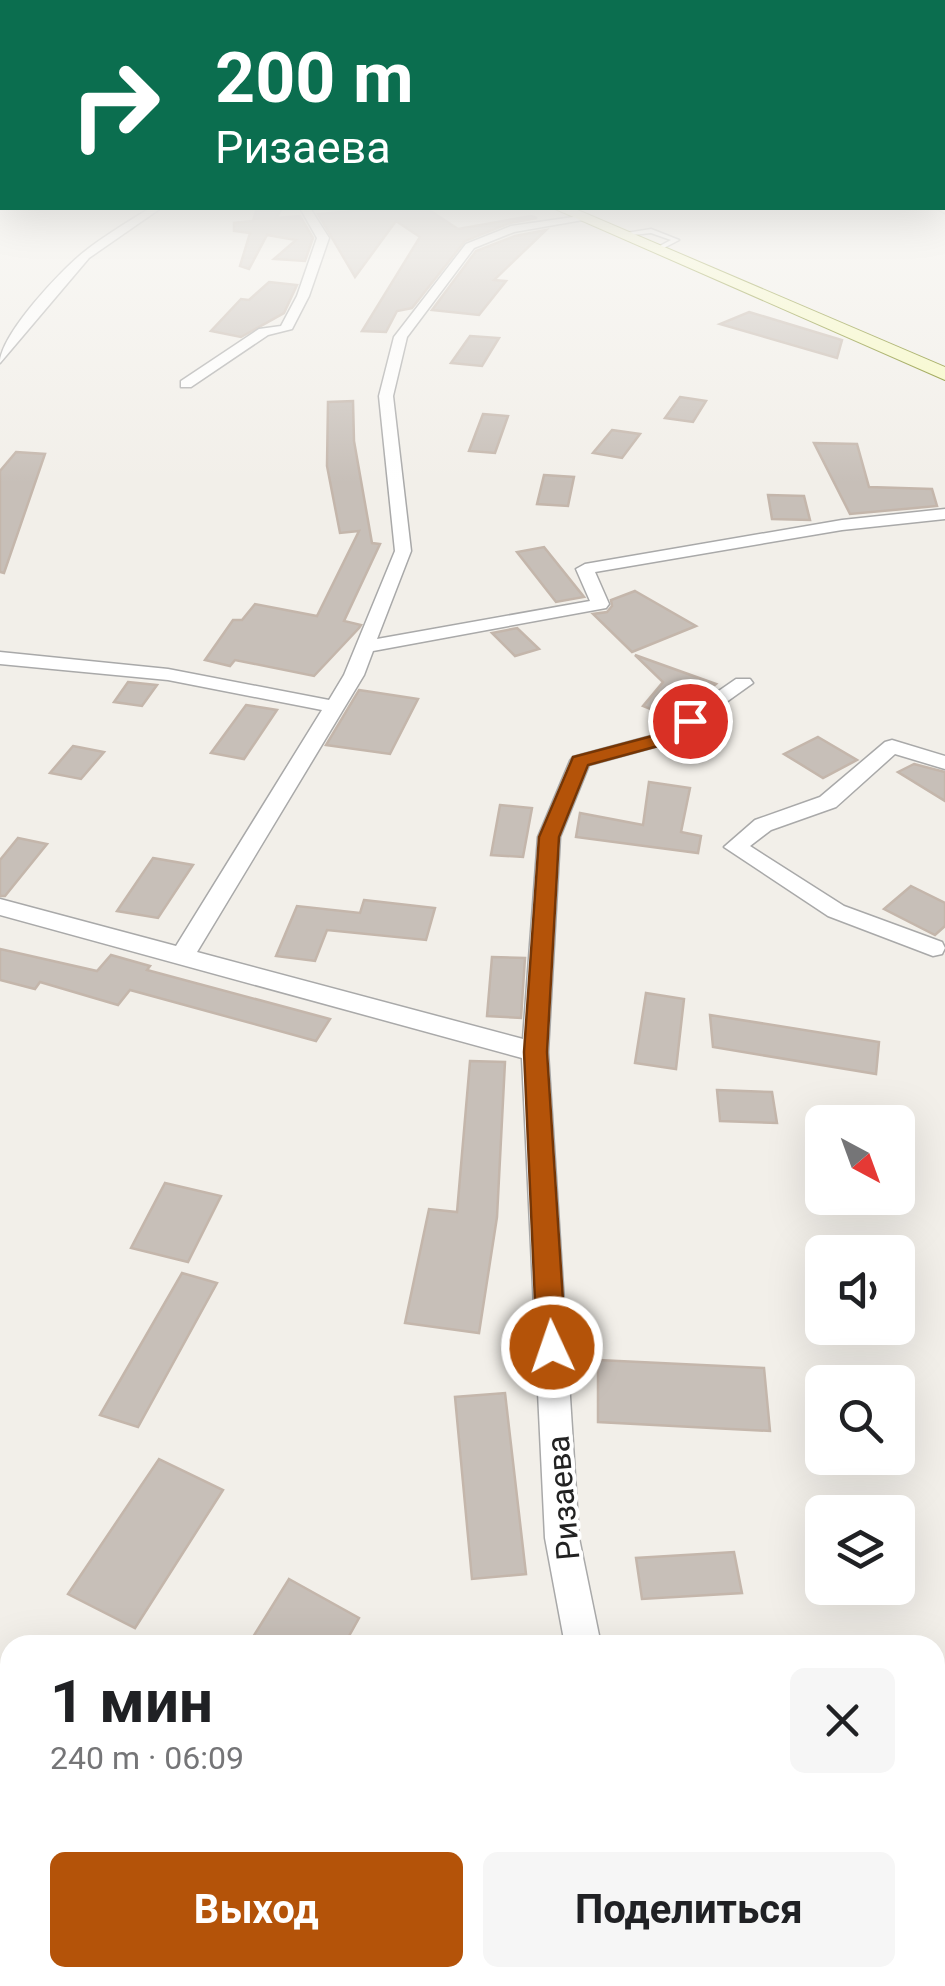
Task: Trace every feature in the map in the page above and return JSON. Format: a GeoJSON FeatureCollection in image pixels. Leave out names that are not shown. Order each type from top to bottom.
{"type":"FeatureCollection","features":[{"type":"Feature","properties":{"kind":"main road"},"geometry":{"type":"LineString","coordinates":[[768,298],[945,374]]}},
{"type":"Feature","properties":{"kind":"street"},"geometry":{"type":"LineString","coordinates":[[0,359],[48,298]]}},
{"type":"Feature","properties":{"kind":"street"},"geometry":{"type":"LineString","coordinates":[[186,384],[264,332],[286,329],[302,298]]}},
{"type":"Feature","properties":{"kind":"street"},"geometry":{"type":"LineString","coordinates":[[182,956],[334,707],[365,647],[403,552],[386,396],[401,337],[431,298]]}},
{"type":"Feature","properties":{"kind":"street"},"geometry":{"type":"LineString","coordinates":[[365,647],[600,604],[585,569],[842,525],[945,514]]}},
{"type":"Feature","properties":{"kind":"street"},"geometry":{"type":"LineString","coordinates":[[0,658],[70,661],[220,680],[334,707]]}},
{"type":"Feature","properties":{"kind":"street","name":"Ризаева"},"geometry":{"type":"LineString","coordinates":[[582,1635],[562,1538],[536,1052],[549,837],[580,761],[662,739],[743,683]]}},
{"type":"Feature","properties":{"kind":"street"},"geometry":{"type":"LineString","coordinates":[[932,948],[836,911],[735,847],[763,825],[828,802],[892,746],[945,763]]}},
{"type":"Feature","properties":{"kind":"street"},"geometry":{"type":"LineString","coordinates":[[0,907],[536,1052]]}},
{"type":"Feature","properties":{"kind":"building"},"geometry":{"type":"Polygon","coordinates":[[[291,298],[284,313],[241,337],[211,331],[241,299],[291,298]]]}},
{"type":"Feature","properties":{"kind":"building"},"geometry":{"type":"Polygon","coordinates":[[[383,298],[420,298],[412,308],[397,311],[386,332],[362,331],[383,298]]]}},
{"type":"Feature","properties":{"kind":"building"},"geometry":{"type":"Polygon","coordinates":[[[441,298],[493,298],[479,315],[432,310],[441,298]]]}},
{"type":"Feature","properties":{"kind":"building"},"geometry":{"type":"Polygon","coordinates":[[[749,312],[842,340],[837,358],[720,324],[749,312]]]}},
{"type":"Feature","properties":{"kind":"building"},"geometry":{"type":"Polygon","coordinates":[[[470,336],[499,338],[482,366],[451,363],[470,336]]]}},
{"type":"Feature","properties":{"kind":"building"},"geometry":{"type":"Polygon","coordinates":[[[680,397],[706,401],[693,422],[665,418],[680,397]]]}},
{"type":"Feature","properties":{"kind":"building"},"geometry":{"type":"Polygon","coordinates":[[[353,401],[354,441],[372,543],[380,544],[344,621],[361,625],[314,676],[235,660],[230,666],[205,660],[233,620],[242,620],[255,604],[317,616],[359,531],[340,533],[327,466],[328,402],[353,401]]]}},
{"type":"Feature","properties":{"kind":"building"},"geometry":{"type":"Polygon","coordinates":[[[483,414],[508,416],[495,453],[469,451],[483,414]]]}},
{"type":"Feature","properties":{"kind":"building"},"geometry":{"type":"Polygon","coordinates":[[[612,430],[640,434],[622,458],[593,453],[612,430]]]}},
{"type":"Feature","properties":{"kind":"building"},"geometry":{"type":"Polygon","coordinates":[[[814,443],[857,444],[869,487],[932,489],[937,506],[850,514],[814,443]]]}},
{"type":"Feature","properties":{"kind":"building"},"geometry":{"type":"Polygon","coordinates":[[[16,452],[45,454],[4,573],[0,572],[0,471],[16,452]]]}},
{"type":"Feature","properties":{"kind":"building"},"geometry":{"type":"Polygon","coordinates":[[[544,475],[574,477],[568,506],[537,504],[544,475]]]}},
{"type":"Feature","properties":{"kind":"building"},"geometry":{"type":"Polygon","coordinates":[[[768,495],[804,496],[810,520],[772,519],[768,495]]]}},
{"type":"Feature","properties":{"kind":"building"},"geometry":{"type":"Polygon","coordinates":[[[544,547],[584,597],[556,602],[517,552],[544,547]]]}},
{"type":"Feature","properties":{"kind":"building"},"geometry":{"type":"Polygon","coordinates":[[[635,591],[696,626],[632,652],[593,614],[607,612],[611,600],[635,591]]]}},
{"type":"Feature","properties":{"kind":"building"},"geometry":{"type":"Polygon","coordinates":[[[517,628],[539,649],[515,656],[492,633],[517,628]]]}},
{"type":"Feature","properties":{"kind":"building"},"geometry":{"type":"Polygon","coordinates":[[[635,655],[716,684],[673,718],[643,706],[663,682],[635,655]]]}},
{"type":"Feature","properties":{"kind":"building"},"geometry":{"type":"Polygon","coordinates":[[[128,682],[157,685],[142,706],[114,702],[128,682]]]}},
{"type":"Feature","properties":{"kind":"building"},"geometry":{"type":"Polygon","coordinates":[[[359,690],[418,699],[390,754],[326,745],[359,690]]]}},
{"type":"Feature","properties":{"kind":"building"},"geometry":{"type":"Polygon","coordinates":[[[246,705],[277,710],[244,759],[211,753],[246,705]]]}},
{"type":"Feature","properties":{"kind":"building"},"geometry":{"type":"Polygon","coordinates":[[[818,737],[857,760],[823,778],[784,754],[818,737]]]}},
{"type":"Feature","properties":{"kind":"building"},"geometry":{"type":"Polygon","coordinates":[[[73,746],[104,752],[81,779],[50,773],[73,746]]]}},
{"type":"Feature","properties":{"kind":"building"},"geometry":{"type":"Polygon","coordinates":[[[914,764],[945,772],[945,801],[898,772],[914,764]]]}},
{"type":"Feature","properties":{"kind":"building"},"geometry":{"type":"Polygon","coordinates":[[[649,782],[690,788],[681,832],[701,836],[698,853],[576,837],[580,813],[643,825],[649,782]]]}},
{"type":"Feature","properties":{"kind":"building"},"geometry":{"type":"Polygon","coordinates":[[[500,805],[532,808],[523,857],[491,855],[500,805]]]}},
{"type":"Feature","properties":{"kind":"building"},"geometry":{"type":"Polygon","coordinates":[[[18,838],[47,844],[5,896],[0,896],[0,860],[18,838]]]}},
{"type":"Feature","properties":{"kind":"building"},"geometry":{"type":"Polygon","coordinates":[[[153,858],[193,865],[158,918],[117,911],[153,858]]]}},
{"type":"Feature","properties":{"kind":"building"},"geometry":{"type":"Polygon","coordinates":[[[911,886],[945,903],[945,926],[935,935],[884,909],[911,886]]]}},
{"type":"Feature","properties":{"kind":"building"},"geometry":{"type":"Polygon","coordinates":[[[364,900],[435,908],[426,940],[327,930],[315,961],[276,956],[297,906],[360,913],[364,900]]]}},
{"type":"Feature","properties":{"kind":"building"},"geometry":{"type":"Polygon","coordinates":[[[0,949],[97,971],[111,955],[150,966],[147,970],[330,1019],[316,1041],[130,990],[118,1005],[40,982],[35,989],[0,980],[0,949]]]}},
{"type":"Feature","properties":{"kind":"building"},"geometry":{"type":"Polygon","coordinates":[[[492,957],[525,958],[521,1018],[487,1016],[492,957]]]}},
{"type":"Feature","properties":{"kind":"building"},"geometry":{"type":"Polygon","coordinates":[[[646,993],[684,999],[676,1069],[635,1063],[646,993]]]}},
{"type":"Feature","properties":{"kind":"building"},"geometry":{"type":"Polygon","coordinates":[[[710,1015],[879,1042],[876,1074],[713,1047],[710,1015]]]}},
{"type":"Feature","properties":{"kind":"building"},"geometry":{"type":"Polygon","coordinates":[[[470,1061],[505,1062],[497,1217],[479,1333],[405,1323],[429,1209],[457,1212],[470,1061]]]}},
{"type":"Feature","properties":{"kind":"building"},"geometry":{"type":"Polygon","coordinates":[[[717,1090],[772,1092],[777,1123],[720,1121],[717,1090]]]}},
{"type":"Feature","properties":{"kind":"building"},"geometry":{"type":"Polygon","coordinates":[[[165,1183],[221,1196],[188,1262],[131,1248],[165,1183]]]}},
{"type":"Feature","properties":{"kind":"building"},"geometry":{"type":"Polygon","coordinates":[[[182,1273],[217,1283],[138,1427],[100,1415],[182,1273]]]}},
{"type":"Feature","properties":{"kind":"building"},"geometry":{"type":"Polygon","coordinates":[[[598,1360],[764,1368],[770,1431],[598,1422],[598,1360]]]}},
{"type":"Feature","properties":{"kind":"building"},"geometry":{"type":"Polygon","coordinates":[[[505,1393],[526,1574],[472,1579],[455,1397],[505,1393]]]}},
{"type":"Feature","properties":{"kind":"building"},"geometry":{"type":"Polygon","coordinates":[[[159,1459],[223,1490],[135,1628],[68,1594],[159,1459]]]}},
{"type":"Feature","properties":{"kind":"building"},"geometry":{"type":"Polygon","coordinates":[[[734,1552],[742,1593],[642,1599],[636,1558],[734,1552]]]}},
{"type":"Feature","properties":{"kind":"building"},"geometry":{"type":"Polygon","coordinates":[[[289,1579],[359,1618],[350,1635],[254,1635],[289,1579]]]}},
{"type":"Feature","properties":{"kind":"route"},"geometry":{"type":"LineString","coordinates":[[552,1347],[536,1052],[549,837],[580,761],[662,739],[690,721]]}}]}
